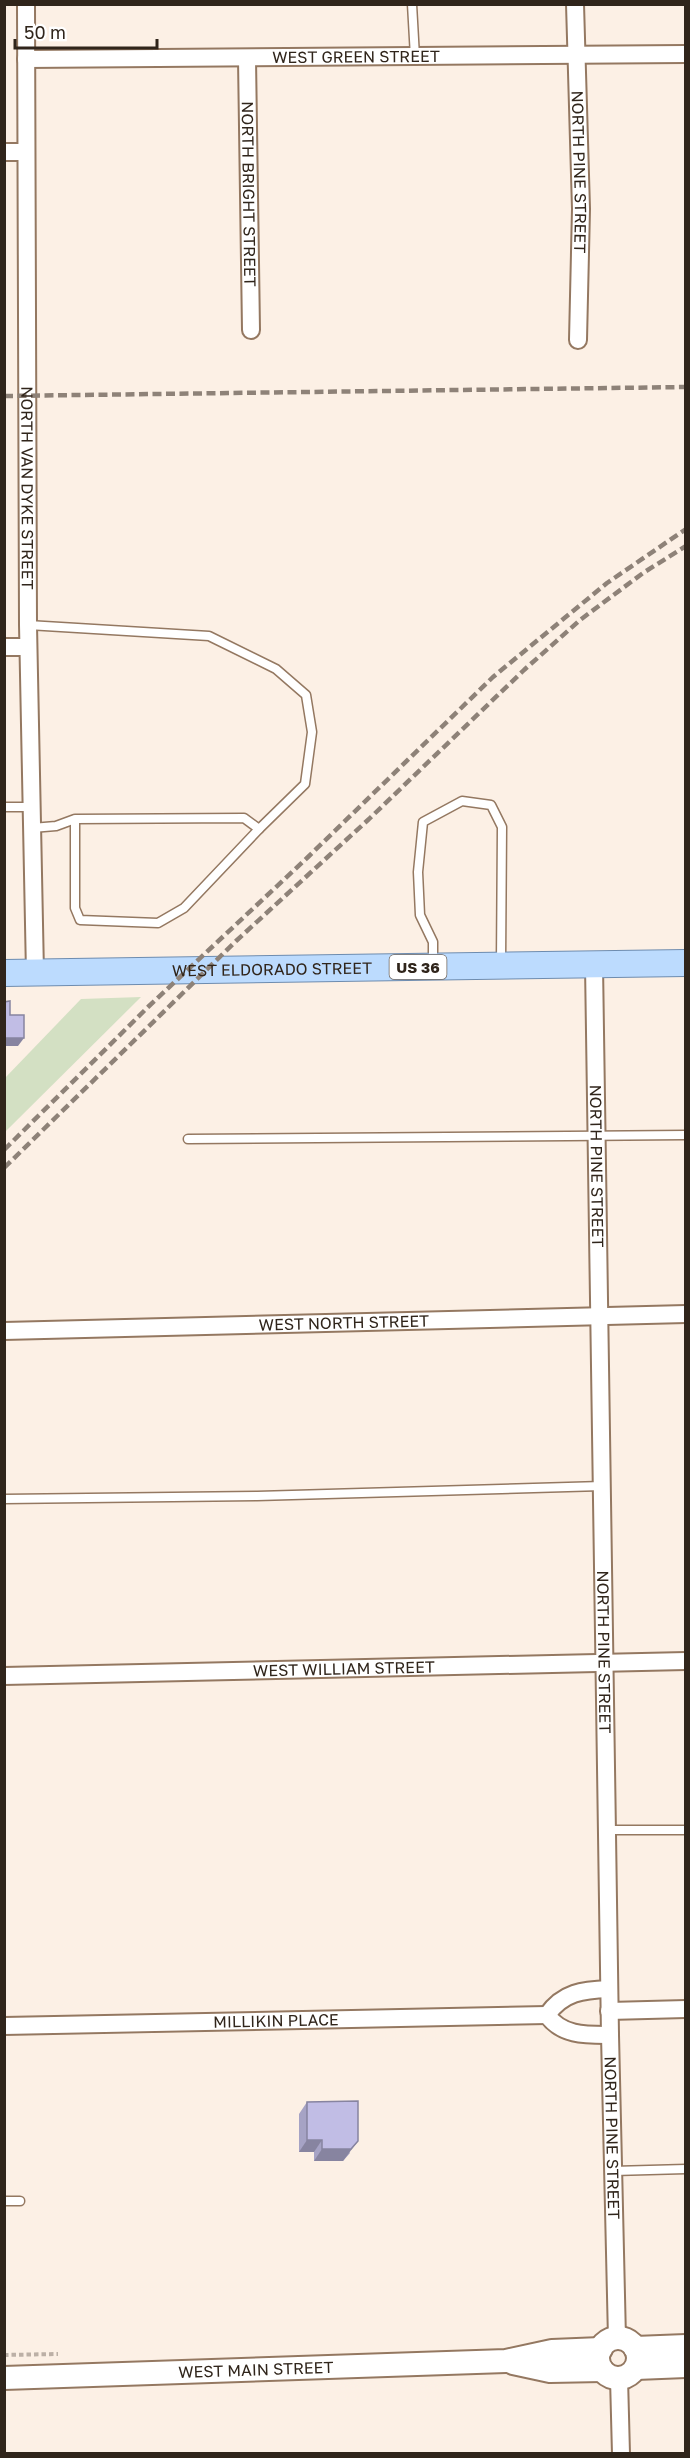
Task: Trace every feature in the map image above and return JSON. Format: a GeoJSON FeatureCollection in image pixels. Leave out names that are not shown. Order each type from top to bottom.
{"type":"FeatureCollection","features":[{"type":"Feature","properties":{"kind":"main road","name":"WEST ELDORADO STREET"},"geometry":{"type":"LineString","coordinates":[[4,973],[686,963]]}},
{"type":"Feature","properties":{"kind":"street","name":"NORTH VAN DYKE STREET"},"geometry":{"type":"LineString","coordinates":[[26,4],[28,647],[35,973]]}},
{"type":"Feature","properties":{"kind":"street","name":"NORTH PINE STREET"},"geometry":{"type":"LineString","coordinates":[[575,4],[581,209],[578,340]]}},
{"type":"Feature","properties":{"kind":"street","name":"WEST GREEN STREET"},"geometry":{"type":"LineString","coordinates":[[26,59],[686,54]]}},
{"type":"Feature","properties":{"kind":"street","name":"NORTH BRIGHT STREET"},"geometry":{"type":"LineString","coordinates":[[247,59],[251,330]]}},
{"type":"Feature","properties":{"kind":"street"},"geometry":{"type":"LineString","coordinates":[[4,152],[26,152]]}},
{"type":"Feature","properties":{"kind":"street"},"geometry":{"type":"LineString","coordinates":[[4,647],[28,647]]}},
{"type":"Feature","properties":{"kind":"street","name":"NORTH PINE STREET"},"geometry":{"type":"LineString","coordinates":[[594,965],[609,2011],[621,2454]]}},
{"type":"Feature","properties":{"kind":"street","name":"WEST NORTH STREET"},"geometry":{"type":"LineString","coordinates":[[4,1331],[686,1314]]}},
{"type":"Feature","properties":{"kind":"street","name":"WEST WILLIAM STREET"},"geometry":{"type":"LineString","coordinates":[[4,1676],[686,1661]]}},
{"type":"Feature","properties":{"kind":"street"},"geometry":{"type":"LineString","coordinates":[[609,1989],[578,1991],[564,1997],[547,2015],[553,2024],[572,2033],[610,2035]]}},
{"type":"Feature","properties":{"kind":"street"},"geometry":{"type":"LineString","coordinates":[[609,2011],[686,2009]]}},
{"type":"Feature","properties":{"kind":"street","name":"MILLIKIN PLACE"},"geometry":{"type":"LineString","coordinates":[[4,2026],[547,2015]]}},
{"type":"Feature","properties":{"kind":"street","name":"WEST MAIN STREET"},"geometry":{"type":"LineString","coordinates":[[618,2358],[686,2346]]}},
{"type":"Feature","properties":{"kind":"street","name":"WEST MAIN STREET"},"geometry":{"type":"LineString","coordinates":[[4,2378],[506,2361],[552,2351],[686,2366]]}},
{"type":"Feature","properties":{"kind":"lane"},"geometry":{"type":"LineString","coordinates":[[412,4],[415,57]]}},
{"type":"Feature","properties":{"kind":"lane"},"geometry":{"type":"LineString","coordinates":[[28,626],[209,636],[276,669],[306,695],[312,732],[305,784],[184,908],[158,923],[80,920],[75,908],[75,819]]}},
{"type":"Feature","properties":{"kind":"lane"},"geometry":{"type":"LineString","coordinates":[[433,967],[433,942],[420,915],[418,872],[423,822],[462,801],[491,805],[502,827],[501,966]]}},
{"type":"Feature","properties":{"kind":"lane"},"geometry":{"type":"LineString","coordinates":[[4,807],[32,807]]}},
{"type":"Feature","properties":{"kind":"lane"},"geometry":{"type":"LineString","coordinates":[[32,828],[56,826],[75,819],[244,818],[259,830]]}},
{"type":"Feature","properties":{"kind":"lane"},"geometry":{"type":"LineString","coordinates":[[188,1139],[686,1135]]}},
{"type":"Feature","properties":{"kind":"lane"},"geometry":{"type":"LineString","coordinates":[[4,1499],[257,1496],[602,1486]]}},
{"type":"Feature","properties":{"kind":"lane"},"geometry":{"type":"LineString","coordinates":[[607,1830],[686,1830]]}},
{"type":"Feature","properties":{"kind":"lane"},"geometry":{"type":"LineString","coordinates":[[613,2171],[686,2169]]}},
{"type":"Feature","properties":{"kind":"lane"},"geometry":{"type":"LineString","coordinates":[[4,2201],[20,2201]]}},
{"type":"Feature","properties":{"kind":"green space"},"geometry":{"type":"Polygon","coordinates":[[[141,997],[5,1132],[5,1078],[81,999],[141,997]]]}},
{"type":"Feature","properties":{"kind":"building"},"geometry":{"type":"Polygon","coordinates":[[[10,1001],[10,1015],[24,1015],[24,1038],[4,1038],[4,1002],[10,1001]]]}},
{"type":"Feature","properties":{"kind":"building"},"geometry":{"type":"Polygon","coordinates":[[[358,2101],[358,2141],[351,2149],[322,2149],[322,2140],[307,2140],[307,2102],[358,2101]]]}},
{"type":"Feature","properties":{"kind":"railway"},"geometry":{"type":"LineString","coordinates":[[4,396],[686,387]]}},
{"type":"Feature","properties":{"kind":"railway"},"geometry":{"type":"LineString","coordinates":[[4,1150],[148,1007],[308,857],[493,677],[607,583],[686,529]]}},
{"type":"Feature","properties":{"kind":"railway"},"geometry":{"type":"LineString","coordinates":[[4,1168],[236,941],[369,819],[524,670],[580,620],[643,573],[686,546]]}}]}
